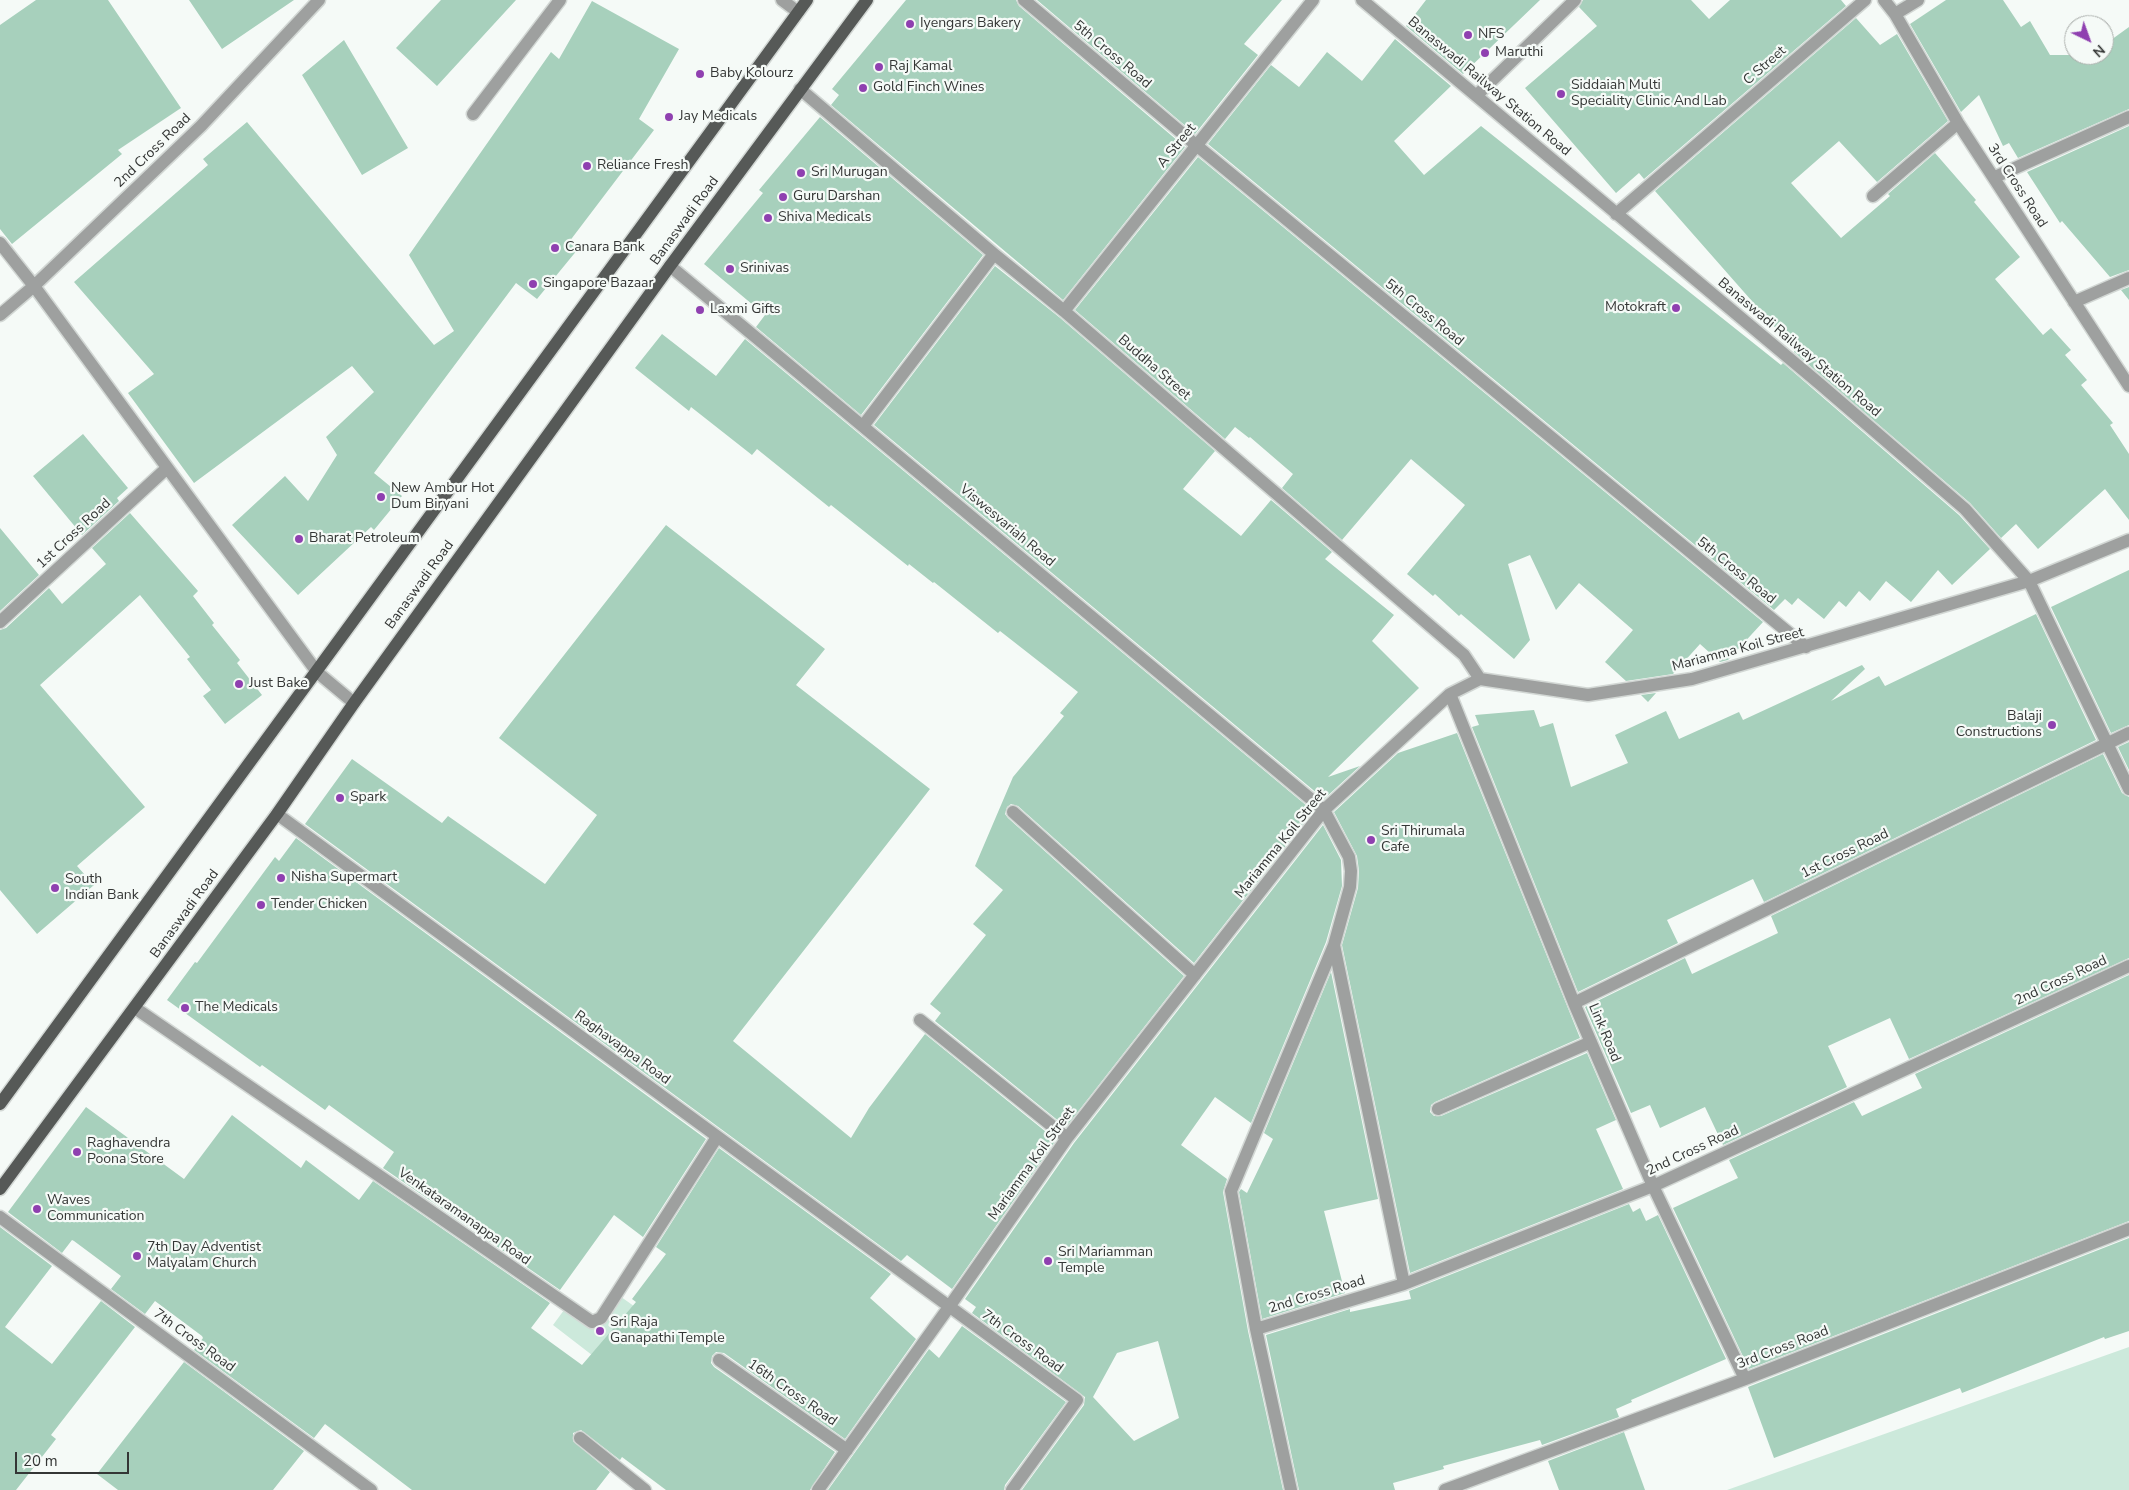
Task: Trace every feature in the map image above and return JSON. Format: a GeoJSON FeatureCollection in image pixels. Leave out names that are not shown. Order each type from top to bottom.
{"type":"FeatureCollection","features":[{"type":"Feature","properties":{"kind":"main road"},"geometry":{"type":"LineString","coordinates":[[0,1104],[807,0]]}},
{"type":"Feature","properties":{"kind":"main road","name":"Banaswadi Road"},"geometry":{"type":"LineString","coordinates":[[0,1190],[277,814],[354,703],[670,266],[867,0]]}},
{"type":"Feature","properties":{"kind":"street","name":"2nd Cross Road"},"geometry":{"type":"LineString","coordinates":[[0,315],[34,286],[201,126],[319,0]]}},
{"type":"Feature","properties":{"kind":"street"},"geometry":{"type":"LineString","coordinates":[[473,114],[560,0]]}},
{"type":"Feature","properties":{"kind":"street"},"geometry":{"type":"LineString","coordinates":[[782,0],[798,12]]}},
{"type":"Feature","properties":{"kind":"street","name":"5th Cross Road"},"geometry":{"type":"LineString","coordinates":[[1024,0],[1196,145],[1806,647]]}},
{"type":"Feature","properties":{"kind":"street","name":"A Street"},"geometry":{"type":"LineString","coordinates":[[1064,311],[1313,0]]}},
{"type":"Feature","properties":{"kind":"street","name":"Banaswadi Railway Station Road"},"geometry":{"type":"LineString","coordinates":[[1362,0],[1822,385],[1965,509],[2029,581],[2129,789]]}},
{"type":"Feature","properties":{"kind":"street"},"geometry":{"type":"LineString","coordinates":[[1477,95],[1575,0]]}},
{"type":"Feature","properties":{"kind":"street","name":"C Street"},"geometry":{"type":"LineString","coordinates":[[1616,214],[1865,0]]}},
{"type":"Feature","properties":{"kind":"street","name":"3rd Cross Road"},"geometry":{"type":"LineString","coordinates":[[1884,0],[1895,14],[1958,122],[2129,386]]}},
{"type":"Feature","properties":{"kind":"street"},"geometry":{"type":"LineString","coordinates":[[1895,14],[1918,0]]}},
{"type":"Feature","properties":{"kind":"street","name":"Buddha Street"},"geometry":{"type":"LineString","coordinates":[[800,89],[1064,311],[1464,655],[1480,678]]}},
{"type":"Feature","properties":{"kind":"street"},"geometry":{"type":"LineString","coordinates":[[1995,177],[2129,117]]}},
{"type":"Feature","properties":{"kind":"street"},"geometry":{"type":"LineString","coordinates":[[1874,196],[1958,122]]}},
{"type":"Feature","properties":{"kind":"street"},"geometry":{"type":"LineString","coordinates":[[0,243],[34,286],[317,672],[354,703]]}},
{"type":"Feature","properties":{"kind":"street"},"geometry":{"type":"LineString","coordinates":[[863,426],[994,254]]}},
{"type":"Feature","properties":{"kind":"street","name":"Viswesvariah Road"},"geometry":{"type":"LineString","coordinates":[[670,266],[1324,810]]}},
{"type":"Feature","properties":{"kind":"street"},"geometry":{"type":"LineString","coordinates":[[2074,302],[2129,278]]}},
{"type":"Feature","properties":{"kind":"street","name":"1st Cross Road"},"geometry":{"type":"LineString","coordinates":[[0,622],[168,468]]}},
{"type":"Feature","properties":{"kind":"street"},"geometry":{"type":"LineString","coordinates":[[2029,581],[2129,540]]}},
{"type":"Feature","properties":{"kind":"street","name":"Mariamma Koil Street"},"geometry":{"type":"LineString","coordinates":[[818,1490],[1067,1138],[1324,810],[1450,694],[1480,678],[1588,695],[1692,679],[2029,581]]}},
{"type":"Feature","properties":{"kind":"street","name":"Link Road"},"geometry":{"type":"LineString","coordinates":[[1450,694],[1574,1003],[1653,1186],[1745,1378]]}},
{"type":"Feature","properties":{"kind":"street","name":"1st Cross Road"},"geometry":{"type":"LineString","coordinates":[[1574,1003],[2129,733]]}},
{"type":"Feature","properties":{"kind":"street"},"geometry":{"type":"LineString","coordinates":[[1291,1490],[1256,1329],[1230,1191],[1334,944],[1350,886],[1352,871],[1348,856],[1324,810]]}},
{"type":"Feature","properties":{"kind":"street"},"geometry":{"type":"LineString","coordinates":[[1013,812],[1195,976]]}},
{"type":"Feature","properties":{"kind":"street","name":"Raghavappa Road"},"geometry":{"type":"LineString","coordinates":[[277,814],[949,1307]]}},
{"type":"Feature","properties":{"kind":"street"},"geometry":{"type":"LineString","coordinates":[[1334,944],[1404,1284]]}},
{"type":"Feature","properties":{"kind":"street","name":"2nd Cross Road"},"geometry":{"type":"LineString","coordinates":[[1256,1329],[1404,1284],[1653,1186],[2129,966]]}},
{"type":"Feature","properties":{"kind":"street","name":"Venkataramanappa Road"},"geometry":{"type":"LineString","coordinates":[[135,1008],[592,1322],[601,1318],[717,1137]]}},
{"type":"Feature","properties":{"kind":"street"},"geometry":{"type":"LineString","coordinates":[[920,1020],[1067,1138]]}},
{"type":"Feature","properties":{"kind":"street"},"geometry":{"type":"LineString","coordinates":[[1438,1109],[1591,1042]]}},
{"type":"Feature","properties":{"kind":"street","name":"7th Cross Road"},"geometry":{"type":"LineString","coordinates":[[0,1217],[371,1490]]}},
{"type":"Feature","properties":{"kind":"street","name":"3rd Cross Road"},"geometry":{"type":"LineString","coordinates":[[1449,1489],[1745,1378],[2129,1229]]}},
{"type":"Feature","properties":{"kind":"street","name":"7th Cross Road"},"geometry":{"type":"LineString","coordinates":[[949,1307],[1077,1400],[1012,1490]]}},
{"type":"Feature","properties":{"kind":"street","name":"16th Cross Road"},"geometry":{"type":"LineString","coordinates":[[719,1360],[847,1450]]}},
{"type":"Feature","properties":{"kind":"street"},"geometry":{"type":"LineString","coordinates":[[580,1438],[645,1490]]}},
{"type":"Feature","properties":{"kind":"green space"},"geometry":{"type":"Polygon","coordinates":[[[617,1294],[652,1319],[614,1372],[553,1325],[567,1306],[602,1317],[617,1294]]]}},
{"type":"Feature","properties":{"kind":"green space"},"geometry":{"type":"Polygon","coordinates":[[[2129,1347],[2129,1490],[1727,1490],[2129,1347]]]}},
{"type":"Feature","properties":{"kind":"building"},"geometry":{"type":"Polygon","coordinates":[[[36,0],[108,0],[181,108],[118,150],[122,154],[12,244],[0,229],[0,25],[36,0]]]}},
{"type":"Feature","properties":{"kind":"building"},"geometry":{"type":"Polygon","coordinates":[[[189,0],[294,0],[222,49],[189,0]]]}},
{"type":"Feature","properties":{"kind":"building"},"geometry":{"type":"Polygon","coordinates":[[[441,0],[516,0],[437,86],[396,48],[441,0]]]}},
{"type":"Feature","properties":{"kind":"building"},"geometry":{"type":"Polygon","coordinates":[[[906,0],[1016,0],[1019,6],[1185,147],[1063,300],[831,105],[839,95],[832,89],[906,0]]]}},
{"type":"Feature","properties":{"kind":"building"},"geometry":{"type":"Polygon","coordinates":[[[1037,0],[1282,0],[1244,44],[1258,55],[1195,134],[1037,0]]]}},
{"type":"Feature","properties":{"kind":"building"},"geometry":{"type":"Polygon","coordinates":[[[1426,0],[1540,0],[1463,74],[1406,26],[1426,0]]]}},
{"type":"Feature","properties":{"kind":"building"},"geometry":{"type":"Polygon","coordinates":[[[1583,0],[1691,0],[1709,19],[1730,0],[1841,0],[1846,6],[1644,179],[1639,173],[1616,193],[1525,88],[1597,26],[1579,7],[1583,0]]]}},
{"type":"Feature","properties":{"kind":"building"},"geometry":{"type":"Polygon","coordinates":[[[1946,0],[2003,0],[2021,27],[2030,21],[2050,55],[2064,55],[2064,65],[2114,65],[2114,38],[2129,27],[2129,109],[2018,158],[2009,143],[2003,146],[1979,95],[1961,112],[1910,24],[1946,0]]]}},
{"type":"Feature","properties":{"kind":"building"},"geometry":{"type":"Polygon","coordinates":[[[592,1],[679,49],[639,119],[654,130],[569,242],[578,249],[537,299],[516,283],[374,473],[402,496],[374,530],[371,527],[298,595],[232,525],[285,476],[308,501],[337,455],[326,437],[374,392],[352,366],[194,483],[128,393],[154,374],[74,282],[208,165],[203,159],[247,122],[434,345],[454,331],[409,255],[551,52],[559,59],[592,1]]]}},
{"type":"Feature","properties":{"kind":"building"},"geometry":{"type":"Polygon","coordinates":[[[1856,18],[1880,45],[1897,34],[1948,121],[1877,182],[1839,141],[1791,183],[1841,238],[1890,196],[1888,194],[1935,153],[1976,200],[1974,202],[2020,257],[1995,279],[2043,335],[2051,328],[2071,350],[2065,355],[2087,380],[2081,385],[2113,423],[2110,425],[2129,454],[2129,520],[2105,489],[2038,549],[2016,524],[2001,538],[1970,503],[1794,352],[1795,350],[1655,191],[1856,18]]]}},
{"type":"Feature","properties":{"kind":"building"},"geometry":{"type":"Polygon","coordinates":[[[1395,39],[1451,86],[1394,141],[1424,175],[1481,126],[1781,365],[1783,363],[1959,515],[1990,549],[1952,585],[1938,570],[1911,602],[1886,581],[1870,601],[1859,591],[1846,607],[1839,601],[1824,619],[1798,598],[1792,605],[1785,599],[1774,610],[1208,144],[1271,65],[1299,87],[1327,52],[1362,81],[1395,39]]]}},
{"type":"Feature","properties":{"kind":"building"},"geometry":{"type":"Polygon","coordinates":[[[344,40],[408,148],[362,175],[302,75],[344,40]]]}},
{"type":"Feature","properties":{"kind":"building"},"geometry":{"type":"Polygon","coordinates":[[[820,117],[983,255],[861,415],[756,327],[765,315],[704,264],[763,193],[759,190],[820,117]]]}},
{"type":"Feature","properties":{"kind":"building"},"geometry":{"type":"Polygon","coordinates":[[[2129,126],[2129,270],[2110,277],[2062,221],[2060,223],[2027,172],[2129,126]]]}},
{"type":"Feature","properties":{"kind":"building"},"geometry":{"type":"Polygon","coordinates":[[[1198,157],[1763,622],[1728,660],[1720,662],[1700,644],[1673,674],[1626,681],[1605,662],[1633,630],[1579,583],[1556,610],[1530,555],[1508,564],[1530,640],[1514,659],[1461,614],[1459,616],[1435,594],[1433,596],[1407,574],[1465,505],[1411,459],[1342,540],[1282,488],[1293,474],[1250,437],[1235,427],[1225,439],[1075,310],[1198,157]]]}},
{"type":"Feature","properties":{"kind":"building"},"geometry":{"type":"Polygon","coordinates":[[[995,266],[1059,317],[1215,451],[1183,489],[1241,536],[1271,500],[1332,552],[1325,559],[1394,615],[1372,641],[1419,688],[1328,777],[1360,766],[1324,799],[874,425],[995,266]]]}},
{"type":"Feature","properties":{"kind":"building"},"geometry":{"type":"Polygon","coordinates":[[[2129,287],[2129,300],[2121,290],[2129,287]]]}},
{"type":"Feature","properties":{"kind":"building"},"geometry":{"type":"Polygon","coordinates":[[[662,334],[716,376],[745,339],[1313,811],[1194,963],[1018,806],[1011,804],[1007,807],[1005,814],[1008,818],[1184,976],[1066,1127],[935,1021],[941,1013],[930,1004],[986,935],[973,924],[1003,890],[975,866],[1013,777],[1064,716],[1060,713],[1078,692],[1000,631],[998,633],[934,582],[909,564],[908,566],[831,505],[829,507],[757,449],[752,455],[691,407],[689,411],[635,368],[662,334]]]}},
{"type":"Feature","properties":{"kind":"building"},"geometry":{"type":"Polygon","coordinates":[[[83,434],[128,488],[117,498],[119,501],[82,535],[33,476],[83,434]]]}},
{"type":"Feature","properties":{"kind":"building"},"geometry":{"type":"Polygon","coordinates":[[[130,513],[198,591],[193,596],[214,623],[212,625],[240,660],[237,663],[262,695],[225,724],[203,696],[211,690],[187,659],[190,657],[140,595],[40,685],[145,807],[77,866],[94,885],[37,934],[0,890],[0,630],[6,628],[49,588],[62,604],[106,564],[92,548],[130,513]]]}},
{"type":"Feature","properties":{"kind":"building"},"geometry":{"type":"Polygon","coordinates":[[[666,525],[825,649],[796,685],[930,789],[733,1041],[851,1138],[869,1108],[925,1034],[1056,1140],[952,1289],[907,1255],[901,1261],[305,824],[352,759],[442,823],[448,816],[545,884],[597,815],[499,738],[666,525]]]}},
{"type":"Feature","properties":{"kind":"building"},"geometry":{"type":"Polygon","coordinates":[[[0,528],[39,575],[0,611],[0,528]]]}},
{"type":"Feature","properties":{"kind":"building"},"geometry":{"type":"Polygon","coordinates":[[[2129,570],[2129,725],[2111,733],[2051,607],[2129,570]]]}},
{"type":"Feature","properties":{"kind":"building"},"geometry":{"type":"Polygon","coordinates":[[[2036,614],[2096,740],[1764,902],[1753,879],[1667,920],[1678,943],[1578,992],[1472,727],[1479,725],[1475,715],[1534,710],[1540,727],[1553,723],[1571,787],[1628,763],[1615,735],[1666,711],[1679,739],[1739,712],[1743,720],[1862,665],[1865,669],[1831,701],[1879,676],[1885,686],[2036,614]]]}},
{"type":"Feature","properties":{"kind":"building"},"geometry":{"type":"Polygon","coordinates":[[[1656,693],[1648,702],[1641,695],[1656,693]]]}},
{"type":"Feature","properties":{"kind":"building"},"geometry":{"type":"Polygon","coordinates":[[[1457,733],[1580,1038],[1435,1102],[1431,1105],[1430,1112],[1434,1116],[1441,1116],[1587,1053],[1616,1120],[1596,1129],[1623,1189],[1410,1273],[1342,945],[1358,888],[1359,871],[1357,856],[1334,812],[1398,753],[1457,733]]]}},
{"type":"Feature","properties":{"kind":"building"},"geometry":{"type":"Polygon","coordinates":[[[2129,742],[2129,770],[2118,747],[2129,742]]]}},
{"type":"Feature","properties":{"kind":"building"},"geometry":{"type":"Polygon","coordinates":[[[2103,754],[2122,793],[2129,797],[2129,958],[1909,1059],[1890,1018],[1828,1046],[1847,1087],[1723,1145],[1705,1107],[1660,1128],[1650,1105],[1631,1113],[1585,1007],[1685,958],[1692,974],[1778,933],[1771,916],[2103,754]]]}},
{"type":"Feature","properties":{"kind":"building"},"geometry":{"type":"Polygon","coordinates":[[[1323,825],[1341,860],[1342,886],[1326,942],[1251,1123],[1215,1097],[1181,1145],[1227,1179],[1223,1192],[1248,1331],[1283,1490],[1022,1490],[1084,1405],[1085,1397],[972,1313],[976,1307],[965,1299],[1074,1143],[1323,825]],[[1158,1341],[1117,1353],[1093,1397],[1134,1441],[1179,1418],[1158,1341]]]}},
{"type":"Feature","properties":{"kind":"building"},"geometry":{"type":"Polygon","coordinates":[[[296,838],[706,1139],[643,1237],[614,1215],[560,1290],[383,1168],[394,1152],[329,1105],[325,1110],[262,1065],[260,1067],[167,1000],[195,962],[197,963],[275,857],[279,861],[296,838]]]}},
{"type":"Feature","properties":{"kind":"building"},"geometry":{"type":"Polygon","coordinates":[[[1331,972],[1378,1199],[1324,1211],[1345,1293],[1262,1319],[1239,1192],[1241,1189],[1247,1193],[1273,1139],[1264,1133],[1331,972]]]}},
{"type":"Feature","properties":{"kind":"building"},"geometry":{"type":"Polygon","coordinates":[[[2129,975],[2129,1221],[1749,1369],[1673,1208],[1738,1178],[1729,1160],[1854,1102],[1862,1116],[1922,1088],[1915,1074],[2129,975]]]}},
{"type":"Feature","properties":{"kind":"building"},"geometry":{"type":"Polygon","coordinates":[[[86,1107],[184,1179],[232,1115],[301,1168],[306,1160],[359,1200],[373,1181],[550,1303],[531,1328],[582,1365],[636,1302],[632,1299],[666,1254],[656,1247],[719,1148],[891,1274],[870,1298],[916,1339],[845,1439],[724,1353],[716,1352],[712,1356],[711,1363],[714,1367],[835,1452],[810,1490],[666,1490],[622,1457],[620,1460],[581,1430],[573,1433],[573,1441],[610,1472],[596,1490],[412,1490],[325,1424],[314,1438],[194,1350],[203,1338],[202,1336],[155,1301],[145,1314],[111,1289],[121,1276],[74,1241],[72,1240],[62,1253],[8,1212],[86,1107]]]}},
{"type":"Feature","properties":{"kind":"building"},"geometry":{"type":"Polygon","coordinates":[[[1629,1204],[1633,1212],[1640,1208],[1646,1221],[1658,1215],[1726,1359],[1631,1400],[1632,1402],[1616,1409],[1619,1417],[1542,1445],[1540,1440],[1443,1466],[1444,1469],[1393,1483],[1395,1490],[1299,1490],[1266,1335],[1350,1309],[1350,1312],[1411,1299],[1409,1291],[1629,1204]]]}},
{"type":"Feature","properties":{"kind":"building"},"geometry":{"type":"Polygon","coordinates":[[[0,1227],[52,1266],[5,1327],[52,1364],[101,1301],[135,1327],[51,1435],[56,1439],[16,1490],[0,1490],[0,1227]]]}},
{"type":"Feature","properties":{"kind":"building"},"geometry":{"type":"Polygon","coordinates":[[[2129,1238],[2129,1331],[2105,1339],[2104,1337],[1962,1393],[1960,1388],[1774,1458],[1748,1387],[2129,1238]]]}},
{"type":"Feature","properties":{"kind":"building"},"geometry":{"type":"Polygon","coordinates":[[[962,1326],[1066,1402],[1005,1485],[1004,1490],[828,1490],[929,1349],[939,1358],[962,1326]]]}},
{"type":"Feature","properties":{"kind":"building"},"geometry":{"type":"Polygon","coordinates":[[[184,1362],[304,1451],[273,1490],[118,1490],[97,1474],[184,1362]]]}},
{"type":"Feature","properties":{"kind":"building"},"geometry":{"type":"Polygon","coordinates":[[[1624,1432],[1645,1490],[1559,1490],[1548,1461],[1624,1432]]]}},
{"type":"Feature","properties":{"kind":"place","name":"Iyengars Bakery"},"geometry":{"type":"Point","coordinates":[910,24]}},
{"type":"Feature","properties":{"kind":"place","name":"NFS"},"geometry":{"type":"Point","coordinates":[1468,35]}},
{"type":"Feature","properties":{"kind":"place","name":"Maruthi"},"geometry":{"type":"Point","coordinates":[1485,53]}},
{"type":"Feature","properties":{"kind":"place","name":"Raj Kamal"},"geometry":{"type":"Point","coordinates":[879,67]}},
{"type":"Feature","properties":{"kind":"place","name":"Baby Kolourz"},"geometry":{"type":"Point","coordinates":[700,74]}},
{"type":"Feature","properties":{"kind":"place","name":"Gold Finch Wines"},"geometry":{"type":"Point","coordinates":[863,88]}},
{"type":"Feature","properties":{"kind":"place","name":"Siddaiah Multi Speciality Clinic And Lab"},"geometry":{"type":"Point","coordinates":[1561,94]}},
{"type":"Feature","properties":{"kind":"place","name":"Jay Medicals"},"geometry":{"type":"Point","coordinates":[669,117]}},
{"type":"Feature","properties":{"kind":"place","name":"Reliance Fresh"},"geometry":{"type":"Point","coordinates":[587,166]}},
{"type":"Feature","properties":{"kind":"place","name":"Sri Murugan"},"geometry":{"type":"Point","coordinates":[801,173]}},
{"type":"Feature","properties":{"kind":"place","name":"Guru Darshan"},"geometry":{"type":"Point","coordinates":[783,197]}},
{"type":"Feature","properties":{"kind":"place","name":"Shiva Medicals"},"geometry":{"type":"Point","coordinates":[768,218]}},
{"type":"Feature","properties":{"kind":"place","name":"Canara Bank"},"geometry":{"type":"Point","coordinates":[555,248]}},
{"type":"Feature","properties":{"kind":"place","name":"Srinivas"},"geometry":{"type":"Point","coordinates":[730,269]}},
{"type":"Feature","properties":{"kind":"place","name":"Singapore Bazaar"},"geometry":{"type":"Point","coordinates":[533,284]}},
{"type":"Feature","properties":{"kind":"place","name":"Motokraft"},"geometry":{"type":"Point","coordinates":[1676,308]}},
{"type":"Feature","properties":{"kind":"place","name":"Laxmi Gifts"},"geometry":{"type":"Point","coordinates":[700,310]}},
{"type":"Feature","properties":{"kind":"place","name":"New Ambur Hot Dum Biryani"},"geometry":{"type":"Point","coordinates":[381,497]}},
{"type":"Feature","properties":{"kind":"place","name":"Bharat Petroleum"},"geometry":{"type":"Point","coordinates":[299,539]}},
{"type":"Feature","properties":{"kind":"place","name":"Just Bake"},"geometry":{"type":"Point","coordinates":[239,684]}},
{"type":"Feature","properties":{"kind":"place","name":"Balaji Constructions"},"geometry":{"type":"Point","coordinates":[2052,725]}},
{"type":"Feature","properties":{"kind":"place","name":"Spark"},"geometry":{"type":"Point","coordinates":[340,798]}},
{"type":"Feature","properties":{"kind":"place","name":"Sri Thirumala Cafe"},"geometry":{"type":"Point","coordinates":[1371,840]}},
{"type":"Feature","properties":{"kind":"place","name":"Nisha Supermart"},"geometry":{"type":"Point","coordinates":[281,878]}},
{"type":"Feature","properties":{"kind":"place","name":"South Indian Bank"},"geometry":{"type":"Point","coordinates":[55,888]}},
{"type":"Feature","properties":{"kind":"place","name":"Tender Chicken"},"geometry":{"type":"Point","coordinates":[261,905]}},
{"type":"Feature","properties":{"kind":"place","name":"The Medicals"},"geometry":{"type":"Point","coordinates":[185,1008]}},
{"type":"Feature","properties":{"kind":"place","name":"Raghavendra Poona Store"},"geometry":{"type":"Point","coordinates":[77,1152]}},
{"type":"Feature","properties":{"kind":"place","name":"Waves Communication"},"geometry":{"type":"Point","coordinates":[37,1209]}},
{"type":"Feature","properties":{"kind":"place","name":"7th Day Adventist Malyalam Church"},"geometry":{"type":"Point","coordinates":[137,1256]}},
{"type":"Feature","properties":{"kind":"place","name":"Sri Mariamman Temple"},"geometry":{"type":"Point","coordinates":[1048,1261]}},
{"type":"Feature","properties":{"kind":"place","name":"Sri Raja Ganapathi Temple"},"geometry":{"type":"Point","coordinates":[600,1331]}}]}
